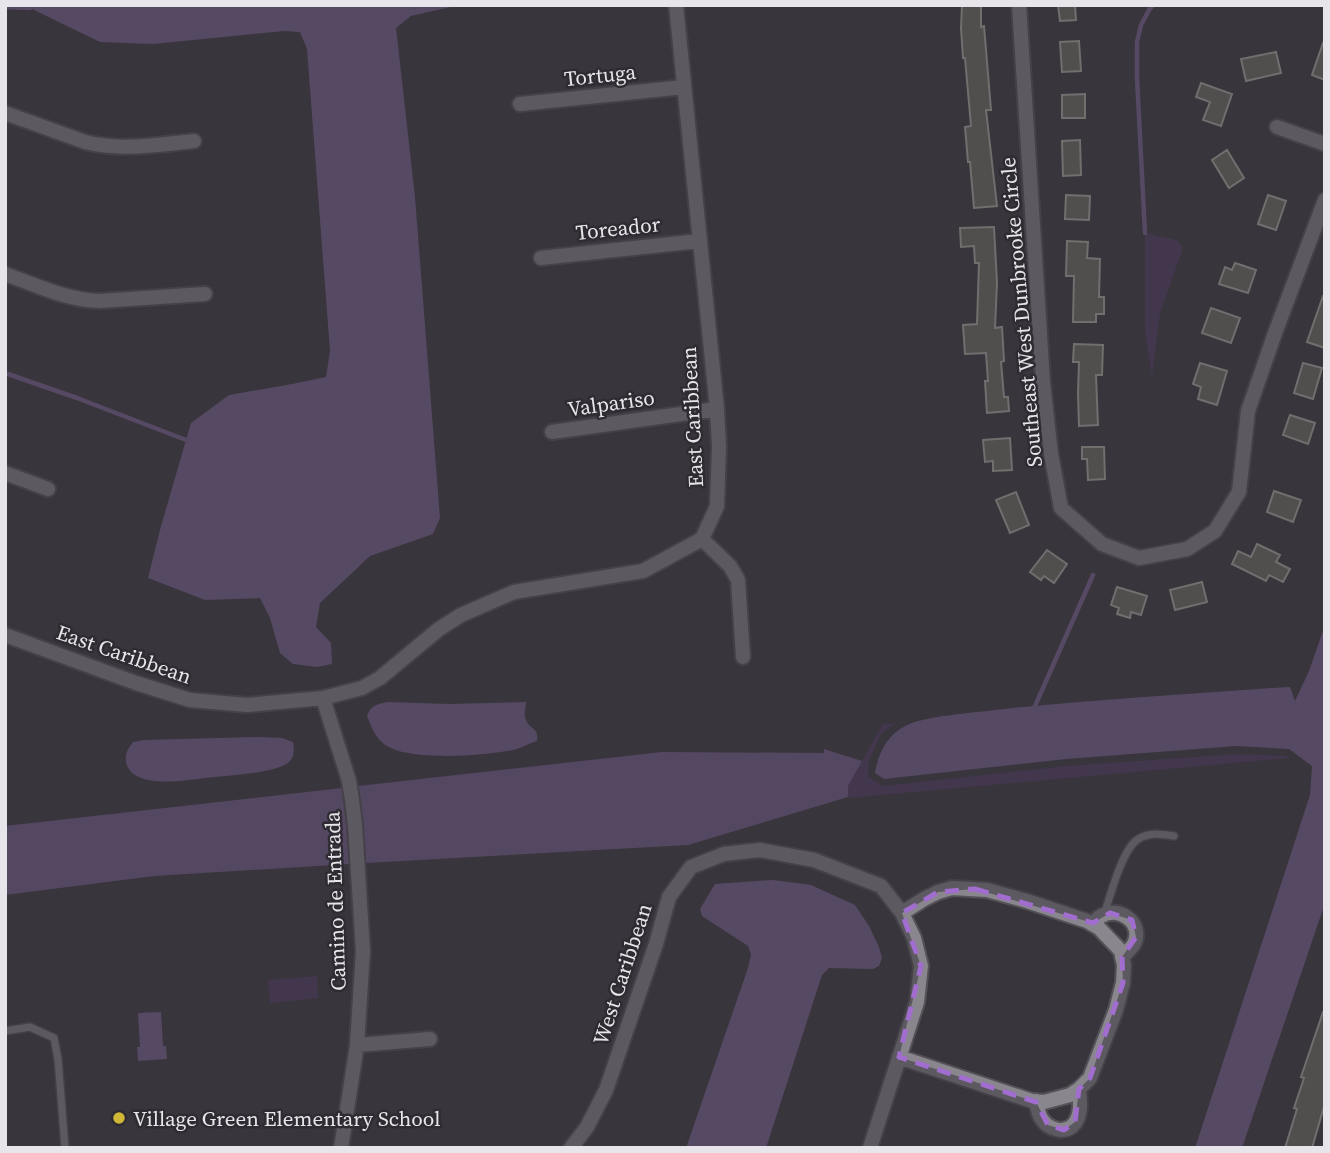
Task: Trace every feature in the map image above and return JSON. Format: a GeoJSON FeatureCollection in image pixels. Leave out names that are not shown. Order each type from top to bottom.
{"type":"FeatureCollection","features":[{"type":"Feature","properties":{"kind":"street","name":"East Caribbean"},"geometry":{"type":"LineString","coordinates":[[5,635],[190,700],[247,705],[323,698],[362,688],[380,678],[439,629],[461,615],[513,592],[643,571],[702,539],[717,506],[719,446],[677,5]]}},
{"type":"Feature","properties":{"kind":"street","name":"Southeast West Dunbrooke Circle"},"geometry":{"type":"LineString","coordinates":[[1019,5],[1043,382],[1051,454],[1061,508],[1102,544],[1139,558],[1187,549],[1215,531],[1239,492],[1248,411],[1325,200]]}},
{"type":"Feature","properties":{"kind":"street","name":"Tortuga"},"geometry":{"type":"LineString","coordinates":[[520,104],[684,87]]}},
{"type":"Feature","properties":{"kind":"street"},"geometry":{"type":"LineString","coordinates":[[5,113],[97,145],[127,148],[194,141]]}},
{"type":"Feature","properties":{"kind":"street"},"geometry":{"type":"LineString","coordinates":[[1276,127],[1325,144]]}},
{"type":"Feature","properties":{"kind":"street","name":"Toreador"},"geometry":{"type":"LineString","coordinates":[[541,258],[699,241]]}},
{"type":"Feature","properties":{"kind":"street"},"geometry":{"type":"LineString","coordinates":[[5,274],[84,300],[205,294]]}},
{"type":"Feature","properties":{"kind":"street","name":"Valpariso"},"geometry":{"type":"LineString","coordinates":[[552,432],[717,409]]}},
{"type":"Feature","properties":{"kind":"street"},"geometry":{"type":"LineString","coordinates":[[5,473],[48,489]]}},
{"type":"Feature","properties":{"kind":"street"},"geometry":{"type":"LineString","coordinates":[[702,539],[730,566],[737,580],[743,657]]}},
{"type":"Feature","properties":{"kind":"street","name":"Camino de Entrada"},"geometry":{"type":"LineString","coordinates":[[323,698],[349,781],[355,825],[363,951],[357,1045],[341,1148]]}},
{"type":"Feature","properties":{"kind":"street","name":"West Caribbean"},"geometry":{"type":"LineString","coordinates":[[571,1148],[587,1126],[606,1090],[670,897],[691,867],[724,854],[760,850],[814,860],[880,886],[902,913],[914,938],[921,966],[917,1002],[870,1148]]}},
{"type":"Feature","properties":{"kind":"street"},"geometry":{"type":"LineString","coordinates":[[902,913],[938,892],[952,888],[987,890],[1098,920],[1110,913],[1121,915],[1132,920],[1136,927],[1133,947],[1122,957]]}},
{"type":"Feature","properties":{"kind":"street"},"geometry":{"type":"LineString","coordinates":[[899,1057],[1036,1101],[1056,1100],[1079,1089],[1090,1078],[1116,1010],[1123,983],[1124,965],[1121,951],[1099,928],[1098,920]]}},
{"type":"Feature","properties":{"kind":"street"},"geometry":{"type":"LineString","coordinates":[[357,1045],[430,1039]]}},
{"type":"Feature","properties":{"kind":"street"},"geometry":{"type":"LineString","coordinates":[[1036,1101],[1041,1119],[1057,1130],[1064,1130],[1075,1122],[1079,1114],[1079,1089]]}},
{"type":"Feature","properties":{"kind":"lane"},"geometry":{"type":"LineString","coordinates":[[1098,920],[1128,849],[1136,840],[1154,834],[1174,836]]}},
{"type":"Feature","properties":{"kind":"lane"},"geometry":{"type":"LineString","coordinates":[[5,1031],[30,1027],[54,1038],[65,1148]]}},
{"type":"Feature","properties":{"kind":"highlighted area"},"geometry":{"type":"Polygon","coordinates":[[[975,889],[1093,923],[1110,913],[1132,920],[1136,937],[1122,957],[1123,983],[1090,1078],[1079,1089],[1075,1122],[1064,1130],[1048,1125],[1036,1102],[899,1057],[921,966],[902,913],[938,892],[975,889]]]}},
{"type":"Feature","properties":{"kind":"shaded area"},"geometry":{"type":"Polygon","coordinates":[[[31,5],[459,5],[411,16],[396,28],[415,197],[440,518],[433,534],[370,556],[320,603],[316,627],[331,643],[332,664],[317,667],[293,664],[280,653],[270,618],[260,598],[205,600],[148,578],[191,423],[229,395],[326,377],[330,351],[307,49],[300,32],[284,31],[153,44],[100,42],[30,8],[31,5]]]}},
{"type":"Feature","properties":{"kind":"shaded area"},"geometry":{"type":"Polygon","coordinates":[[[1145,233],[1176,240],[1182,245],[1160,313],[1152,377],[1145,332],[1145,233]]]}},
{"type":"Feature","properties":{"kind":"shaded area"},"geometry":{"type":"Polygon","coordinates":[[[1325,625],[1325,903],[1242,1148],[1195,1148],[1310,795],[1312,766],[1289,749],[1236,746],[1066,759],[884,779],[875,773],[876,766],[884,746],[893,734],[905,726],[936,717],[1064,703],[1290,687],[1295,701],[1325,625]]]}},
{"type":"Feature","properties":{"kind":"shaded area"},"geometry":{"type":"Polygon","coordinates":[[[388,702],[526,702],[525,718],[536,731],[537,741],[517,749],[488,754],[448,756],[395,750],[378,738],[367,716],[370,709],[388,702]]]}},
{"type":"Feature","properties":{"kind":"shaded area"},"geometry":{"type":"Polygon","coordinates":[[[895,723],[881,734],[869,760],[868,776],[883,786],[1067,766],[1237,754],[1289,758],[848,798],[848,786],[883,724],[895,723]]]}},
{"type":"Feature","properties":{"kind":"shaded area"},"geometry":{"type":"Polygon","coordinates":[[[282,738],[293,742],[291,760],[283,766],[264,771],[164,782],[139,777],[131,771],[126,762],[127,751],[133,742],[282,738]]]}},
{"type":"Feature","properties":{"kind":"shaded area"},"geometry":{"type":"Polygon","coordinates":[[[824,749],[862,761],[848,786],[848,797],[688,845],[366,863],[358,786],[662,752],[824,753],[824,749]]]}},
{"type":"Feature","properties":{"kind":"shaded area"},"geometry":{"type":"Polygon","coordinates":[[[342,788],[350,864],[154,876],[5,895],[5,826],[342,788]]]}},
{"type":"Feature","properties":{"kind":"shaded area"},"geometry":{"type":"Polygon","coordinates":[[[773,880],[811,885],[855,905],[869,926],[882,958],[879,966],[873,969],[829,968],[822,975],[766,1148],[686,1148],[751,954],[748,946],[702,916],[700,909],[715,884],[773,880]]]}},
{"type":"Feature","properties":{"kind":"shaded area"},"geometry":{"type":"Polygon","coordinates":[[[317,976],[318,998],[270,1003],[268,980],[317,976]]]}},
{"type":"Feature","properties":{"kind":"shaded area"},"geometry":{"type":"Polygon","coordinates":[[[161,1012],[163,1046],[166,1046],[167,1059],[138,1061],[138,1013],[161,1012]]]}},
{"type":"Feature","properties":{"kind":"building"},"geometry":{"type":"Polygon","coordinates":[[[962,5],[981,5],[991,110],[986,110],[997,206],[974,208],[965,127],[971,126],[963,58],[962,5]]]}},
{"type":"Feature","properties":{"kind":"building"},"geometry":{"type":"Polygon","coordinates":[[[1058,5],[1075,5],[1076,20],[1060,21],[1058,5]]]}},
{"type":"Feature","properties":{"kind":"building"},"geometry":{"type":"Polygon","coordinates":[[[1079,41],[1081,71],[1062,72],[1060,42],[1079,41]]]}},
{"type":"Feature","properties":{"kind":"building"},"geometry":{"type":"Polygon","coordinates":[[[1323,43],[1325,44],[1325,80],[1312,75],[1323,43]]]}},
{"type":"Feature","properties":{"kind":"building"},"geometry":{"type":"Polygon","coordinates":[[[1276,52],[1281,73],[1246,81],[1241,59],[1276,52]]]}},
{"type":"Feature","properties":{"kind":"building"},"geometry":{"type":"Polygon","coordinates":[[[1201,83],[1232,94],[1221,126],[1203,120],[1210,102],[1196,97],[1201,83]]]}},
{"type":"Feature","properties":{"kind":"building"},"geometry":{"type":"Polygon","coordinates":[[[1085,94],[1085,118],[1062,118],[1062,95],[1085,94]]]}},
{"type":"Feature","properties":{"kind":"building"},"geometry":{"type":"Polygon","coordinates":[[[1080,140],[1081,175],[1063,176],[1062,141],[1080,140]]]}},
{"type":"Feature","properties":{"kind":"building"},"geometry":{"type":"Polygon","coordinates":[[[1227,150],[1244,178],[1229,188],[1212,160],[1227,150]]]}},
{"type":"Feature","properties":{"kind":"building"},"geometry":{"type":"Polygon","coordinates":[[[1066,195],[1090,196],[1089,220],[1065,219],[1066,195]]]}},
{"type":"Feature","properties":{"kind":"building"},"geometry":{"type":"Polygon","coordinates":[[[1268,195],[1286,201],[1276,230],[1258,224],[1268,195]]]}},
{"type":"Feature","properties":{"kind":"building"},"geometry":{"type":"Polygon","coordinates":[[[994,227],[997,283],[995,328],[1002,327],[1004,361],[1001,362],[1004,397],[1008,397],[1009,411],[987,413],[986,353],[965,354],[963,325],[977,324],[979,263],[975,263],[974,246],[961,247],[960,228],[994,227]]]}},
{"type":"Feature","properties":{"kind":"building"},"geometry":{"type":"Polygon","coordinates":[[[1067,241],[1088,242],[1087,258],[1100,259],[1099,297],[1104,297],[1104,314],[1096,314],[1096,322],[1073,322],[1074,276],[1066,276],[1067,241]]]}},
{"type":"Feature","properties":{"kind":"building"},"geometry":{"type":"Polygon","coordinates":[[[1235,263],[1256,270],[1248,293],[1219,284],[1225,267],[1232,270],[1235,263]]]}},
{"type":"Feature","properties":{"kind":"building"},"geometry":{"type":"Polygon","coordinates":[[[1325,296],[1325,348],[1307,342],[1325,296]]]}},
{"type":"Feature","properties":{"kind":"building"},"geometry":{"type":"Polygon","coordinates":[[[1211,308],[1240,318],[1231,343],[1202,333],[1211,308]]]}},
{"type":"Feature","properties":{"kind":"building"},"geometry":{"type":"Polygon","coordinates":[[[1074,344],[1103,345],[1102,375],[1096,375],[1098,425],[1079,426],[1079,362],[1073,362],[1074,344]]]}},
{"type":"Feature","properties":{"kind":"building"},"geometry":{"type":"Polygon","coordinates":[[[1200,363],[1227,371],[1217,405],[1198,399],[1201,387],[1193,384],[1200,363]]]}},
{"type":"Feature","properties":{"kind":"building"},"geometry":{"type":"Polygon","coordinates":[[[1303,363],[1322,368],[1313,399],[1294,393],[1303,363]]]}},
{"type":"Feature","properties":{"kind":"building"},"geometry":{"type":"Polygon","coordinates":[[[1290,415],[1315,423],[1308,444],[1283,435],[1290,415]]]}},
{"type":"Feature","properties":{"kind":"building"},"geometry":{"type":"Polygon","coordinates":[[[1010,438],[1012,470],[993,471],[993,461],[985,462],[983,440],[1010,438]]]}},
{"type":"Feature","properties":{"kind":"building"},"geometry":{"type":"Polygon","coordinates":[[[1082,447],[1104,447],[1105,479],[1088,480],[1087,459],[1082,459],[1082,447]]]}},
{"type":"Feature","properties":{"kind":"building"},"geometry":{"type":"Polygon","coordinates":[[[1274,491],[1301,500],[1293,522],[1267,512],[1274,491]]]}},
{"type":"Feature","properties":{"kind":"building"},"geometry":{"type":"Polygon","coordinates":[[[1016,492],[1029,525],[1010,533],[996,500],[1016,492]]]}},
{"type":"Feature","properties":{"kind":"building"},"geometry":{"type":"Polygon","coordinates":[[[1257,544],[1280,555],[1276,562],[1290,569],[1283,582],[1269,575],[1266,581],[1232,564],[1238,551],[1251,557],[1257,544]]]}},
{"type":"Feature","properties":{"kind":"building"},"geometry":{"type":"Polygon","coordinates":[[[1047,550],[1067,564],[1054,583],[1044,576],[1041,580],[1030,572],[1047,550]]]}},
{"type":"Feature","properties":{"kind":"building"},"geometry":{"type":"Polygon","coordinates":[[[1202,582],[1207,602],[1175,610],[1170,590],[1202,582]]]}},
{"type":"Feature","properties":{"kind":"building"},"geometry":{"type":"Polygon","coordinates":[[[1117,587],[1147,596],[1141,615],[1131,612],[1130,618],[1117,614],[1119,608],[1111,605],[1117,587]]]}},
{"type":"Feature","properties":{"kind":"building"},"geometry":{"type":"Polygon","coordinates":[[[1323,1012],[1325,1103],[1312,1148],[1285,1148],[1304,1078],[1301,1077],[1323,1012]]]}},
{"type":"Feature","properties":{"kind":"waterway"},"geometry":{"type":"LineString","coordinates":[[1145,233],[1137,42],[1141,25],[1153,5]]}},
{"type":"Feature","properties":{"kind":"waterway"},"geometry":{"type":"LineString","coordinates":[[5,7],[30,8]]}},
{"type":"Feature","properties":{"kind":"waterway"},"geometry":{"type":"LineString","coordinates":[[5,373],[186,440]]}},
{"type":"Feature","properties":{"kind":"waterway"},"geometry":{"type":"LineString","coordinates":[[1035,706],[1093,575]]}},
{"type":"Feature","properties":{"kind":"place","name":"Village Green Elementary School"},"geometry":{"type":"Point","coordinates":[119,1118]}}]}
